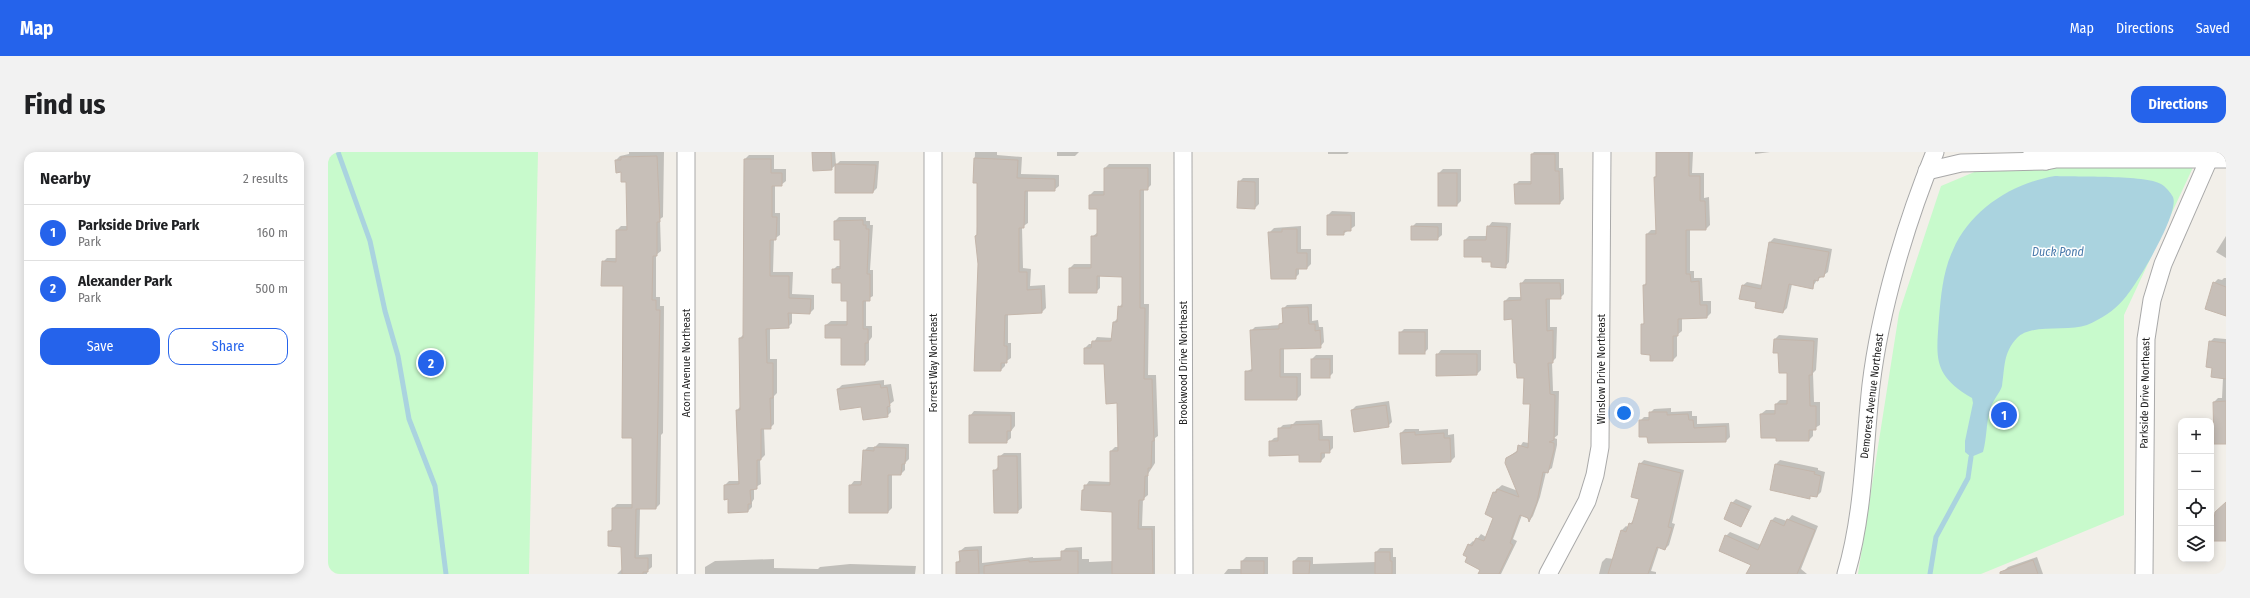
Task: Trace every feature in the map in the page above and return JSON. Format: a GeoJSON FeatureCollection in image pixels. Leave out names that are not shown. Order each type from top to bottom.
{"type":"FeatureCollection","features":[{"type":"Feature","properties":{"kind":"street","name":"Acorn Avenue Northeast"},"geometry":{"type":"LineString","coordinates":[[686,152],[686,574]]}},
{"type":"Feature","properties":{"kind":"street","name":"Forrest Way Northeast"},"geometry":{"type":"LineString","coordinates":[[933,152],[933,574]]}},
{"type":"Feature","properties":{"kind":"street","name":"Brookwood Drive Northeast"},"geometry":{"type":"LineString","coordinates":[[1183,152],[1184,574]]}},
{"type":"Feature","properties":{"kind":"street","name":"Winslow Drive Northeast"},"geometry":{"type":"LineString","coordinates":[[1548,574],[1587,501],[1595,474],[1600,446],[1602,152]]}},
{"type":"Feature","properties":{"kind":"street","name":"Demorest Avenue Northeast"},"geometry":{"type":"LineString","coordinates":[[1846,574],[1852,553],[1860,512],[1871,385],[1880,328],[1897,265],[1935,152]]}},
{"type":"Feature","properties":{"kind":"street"},"geometry":{"type":"LineString","coordinates":[[1928,171],[1961,163],[2048,156],[2216,157]]}},
{"type":"Feature","properties":{"kind":"street","name":"Parkside Drive Northeast"},"geometry":{"type":"LineString","coordinates":[[2144,574],[2146,339],[2152,300],[2163,264],[2216,157]]}},
{"type":"Feature","properties":{"kind":"green space"},"geometry":{"type":"Polygon","coordinates":[[[328,152],[538,152],[529,574],[328,574],[328,152]]]}},
{"type":"Feature","properties":{"kind":"green space"},"geometry":{"type":"Polygon","coordinates":[[[2022,152],[2196,152],[2196,161],[2124,315],[2124,515],[1981,574],[1858,574],[1899,313],[1941,186],[2022,152]]]}},
{"type":"Feature","properties":{"kind":"water","name":"Duck Pond"},"geometry":{"type":"Polygon","coordinates":[[[2055,176],[2110,177],[2153,181],[2164,186],[2173,197],[2170,218],[2156,249],[2138,280],[2130,292],[2112,311],[2087,325],[2079,327],[2040,329],[2023,333],[2012,344],[2004,366],[2002,386],[1992,403],[1990,410],[1983,452],[1971,457],[1965,452],[1965,441],[1973,403],[1972,398],[1950,382],[1940,365],[1938,355],[1937,345],[1941,301],[1947,266],[1961,235],[1982,210],[1995,200],[2024,185],[2055,176]]]}},
{"type":"Feature","properties":{"kind":"building"},"geometry":{"type":"Polygon","coordinates":[[[812,152],[831,152],[832,170],[813,171],[812,152]]]}},
{"type":"Feature","properties":{"kind":"building"},"geometry":{"type":"Polygon","coordinates":[[[1656,152],[1689,152],[1689,176],[1700,176],[1700,201],[1705,201],[1706,230],[1686,230],[1686,274],[1690,274],[1691,282],[1699,281],[1700,305],[1707,305],[1707,318],[1678,319],[1678,336],[1673,336],[1673,361],[1650,361],[1650,355],[1641,354],[1641,324],[1644,324],[1643,285],[1646,285],[1646,234],[1656,234],[1654,177],[1656,177],[1656,152]]]}},
{"type":"Feature","properties":{"kind":"building"},"geometry":{"type":"Polygon","coordinates":[[[1531,154],[1555,154],[1555,171],[1559,171],[1560,204],[1515,204],[1514,184],[1531,184],[1531,154]]]}},
{"type":"Feature","properties":{"kind":"building"},"geometry":{"type":"Polygon","coordinates":[[[657,156],[660,222],[657,222],[657,256],[653,256],[652,300],[656,300],[656,310],[660,310],[656,509],[636,509],[635,558],[648,558],[648,572],[643,572],[643,574],[622,574],[621,547],[608,546],[608,531],[612,531],[612,508],[632,508],[632,438],[622,438],[623,286],[601,286],[602,261],[616,262],[616,230],[627,230],[626,182],[621,182],[621,172],[616,173],[615,160],[621,160],[621,157],[657,156]]]}},
{"type":"Feature","properties":{"kind":"building"},"geometry":{"type":"Polygon","coordinates":[[[974,158],[1018,160],[1017,178],[1055,179],[1055,191],[1025,191],[1024,228],[1019,228],[1019,272],[1027,272],[1027,290],[1041,289],[1042,313],[1005,315],[1004,346],[1007,346],[1007,363],[1001,363],[1001,371],[974,371],[978,264],[975,236],[977,235],[977,183],[973,183],[974,158]]]}},
{"type":"Feature","properties":{"kind":"building"},"geometry":{"type":"Polygon","coordinates":[[[744,159],[771,159],[771,173],[782,173],[782,186],[772,186],[772,217],[777,217],[776,240],[770,240],[770,276],[789,276],[789,298],[811,299],[810,314],[788,313],[789,328],[766,329],[767,363],[773,363],[773,398],[770,398],[771,429],[761,429],[761,460],[757,460],[757,489],[750,490],[751,504],[748,504],[748,512],[728,513],[728,499],[724,500],[724,485],[739,484],[736,410],[740,410],[739,338],[743,338],[744,159]]]}},
{"type":"Feature","properties":{"kind":"building"},"geometry":{"type":"Polygon","coordinates":[[[835,164],[876,165],[873,193],[835,193],[835,164]]]}},
{"type":"Feature","properties":{"kind":"building"},"geometry":{"type":"Polygon","coordinates":[[[1104,168],[1148,168],[1148,190],[1140,190],[1140,308],[1145,308],[1144,379],[1152,379],[1154,441],[1152,441],[1151,468],[1148,468],[1148,476],[1145,476],[1144,500],[1139,500],[1138,529],[1152,529],[1153,574],[1112,574],[1112,512],[1081,510],[1082,490],[1084,490],[1084,485],[1110,485],[1110,451],[1118,451],[1117,403],[1106,404],[1104,364],[1084,364],[1084,348],[1091,348],[1092,341],[1111,341],[1113,322],[1117,322],[1118,306],[1122,307],[1122,277],[1097,276],[1097,293],[1069,293],[1069,268],[1091,268],[1091,236],[1097,236],[1097,209],[1089,209],[1089,195],[1104,195],[1104,168]]]}},
{"type":"Feature","properties":{"kind":"building"},"geometry":{"type":"Polygon","coordinates":[[[1438,173],[1457,173],[1457,206],[1438,206],[1438,173]]]}},
{"type":"Feature","properties":{"kind":"building"},"geometry":{"type":"Polygon","coordinates":[[[1238,181],[1255,182],[1255,209],[1237,208],[1238,181]]]}},
{"type":"Feature","properties":{"kind":"building"},"geometry":{"type":"Polygon","coordinates":[[[1327,215],[1351,215],[1351,231],[1344,231],[1344,235],[1327,235],[1327,215]]]}},
{"type":"Feature","properties":{"kind":"building"},"geometry":{"type":"Polygon","coordinates":[[[863,220],[863,225],[866,225],[866,229],[869,229],[867,274],[870,274],[870,301],[863,301],[863,329],[868,329],[868,343],[865,343],[865,365],[841,365],[841,338],[825,338],[825,325],[847,325],[847,301],[841,301],[841,283],[832,283],[832,269],[840,269],[840,240],[834,240],[834,221],[863,220]]]}},
{"type":"Feature","properties":{"kind":"building"},"geometry":{"type":"Polygon","coordinates":[[[1411,226],[1438,227],[1438,240],[1411,240],[1411,226]]]}},
{"type":"Feature","properties":{"kind":"building"},"geometry":{"type":"Polygon","coordinates":[[[1487,226],[1507,227],[1506,268],[1491,267],[1491,262],[1482,262],[1482,257],[1464,257],[1464,240],[1486,240],[1487,226]]]}},
{"type":"Feature","properties":{"kind":"building"},"geometry":{"type":"Polygon","coordinates":[[[1282,229],[1297,229],[1297,253],[1307,253],[1307,269],[1296,269],[1296,279],[1271,279],[1268,232],[1282,232],[1282,229]]]}},
{"type":"Feature","properties":{"kind":"building"},"geometry":{"type":"Polygon","coordinates":[[[1769,242],[1829,252],[1824,277],[1819,277],[1818,281],[1814,280],[1813,289],[1789,284],[1783,313],[1755,308],[1756,302],[1739,299],[1742,285],[1761,289],[1769,242]]]}},
{"type":"Feature","properties":{"kind":"building"},"geometry":{"type":"Polygon","coordinates":[[[2213,282],[2226,287],[2226,316],[2205,309],[2213,282]]]}},
{"type":"Feature","properties":{"kind":"building"},"geometry":{"type":"Polygon","coordinates":[[[1520,283],[1560,283],[1561,299],[1546,299],[1547,331],[1553,330],[1553,363],[1548,363],[1550,394],[1555,395],[1554,440],[1549,442],[1554,443],[1554,450],[1548,473],[1543,472],[1537,502],[1529,522],[1528,518],[1520,515],[1510,543],[1513,545],[1499,574],[1478,574],[1480,570],[1465,562],[1467,557],[1463,555],[1468,544],[1472,546],[1476,538],[1484,541],[1493,518],[1485,514],[1493,492],[1496,493],[1497,489],[1519,497],[1505,463],[1506,458],[1517,452],[1518,445],[1528,448],[1530,404],[1523,404],[1524,378],[1517,378],[1516,363],[1514,363],[1512,319],[1504,320],[1504,301],[1521,300],[1520,283]]]}},
{"type":"Feature","properties":{"kind":"building"},"geometry":{"type":"Polygon","coordinates":[[[1308,307],[1309,324],[1315,324],[1315,331],[1320,330],[1321,348],[1280,349],[1280,377],[1297,377],[1297,400],[1245,400],[1245,371],[1252,371],[1250,330],[1279,329],[1279,324],[1283,323],[1282,308],[1308,307]]]}},
{"type":"Feature","properties":{"kind":"building"},"geometry":{"type":"Polygon","coordinates":[[[1399,332],[1425,332],[1425,354],[1399,354],[1399,332]]]}},
{"type":"Feature","properties":{"kind":"building"},"geometry":{"type":"Polygon","coordinates":[[[1774,339],[1814,341],[1812,375],[1809,375],[1810,406],[1816,406],[1816,430],[1809,430],[1809,441],[1776,441],[1776,438],[1761,438],[1760,414],[1775,414],[1775,404],[1787,404],[1787,373],[1779,373],[1778,353],[1773,353],[1774,339]]]}},
{"type":"Feature","properties":{"kind":"building"},"geometry":{"type":"Polygon","coordinates":[[[2209,341],[2226,343],[2226,379],[2211,377],[2212,368],[2206,367],[2209,341]]]}},
{"type":"Feature","properties":{"kind":"building"},"geometry":{"type":"Polygon","coordinates":[[[1436,354],[1477,354],[1477,375],[1436,376],[1436,354]]]}},
{"type":"Feature","properties":{"kind":"building"},"geometry":{"type":"Polygon","coordinates":[[[1311,359],[1330,359],[1330,378],[1311,378],[1311,359]]]}},
{"type":"Feature","properties":{"kind":"building"},"geometry":{"type":"Polygon","coordinates":[[[880,384],[881,388],[887,387],[890,406],[887,407],[888,417],[863,420],[861,407],[840,410],[837,389],[880,384]]]}},
{"type":"Feature","properties":{"kind":"building"},"geometry":{"type":"Polygon","coordinates":[[[2226,401],[2226,444],[2214,444],[2213,402],[2226,401]]]}},
{"type":"Feature","properties":{"kind":"building"},"geometry":{"type":"Polygon","coordinates":[[[1386,405],[1389,427],[1354,432],[1351,410],[1386,405]]]}},
{"type":"Feature","properties":{"kind":"building"},"geometry":{"type":"Polygon","coordinates":[[[1649,412],[1667,412],[1667,415],[1688,414],[1689,420],[1693,420],[1694,428],[1726,426],[1726,442],[1648,443],[1647,437],[1639,437],[1639,420],[1649,420],[1649,412]]]}},
{"type":"Feature","properties":{"kind":"building"},"geometry":{"type":"Polygon","coordinates":[[[969,415],[1011,415],[1011,431],[1007,431],[1007,443],[969,443],[969,415]]]}},
{"type":"Feature","properties":{"kind":"building"},"geometry":{"type":"Polygon","coordinates":[[[1319,424],[1319,440],[1329,440],[1330,453],[1321,453],[1321,462],[1299,462],[1299,455],[1269,456],[1269,441],[1278,441],[1278,428],[1291,428],[1291,425],[1319,424]]]}},
{"type":"Feature","properties":{"kind":"building"},"geometry":{"type":"Polygon","coordinates":[[[1415,432],[1415,435],[1444,433],[1444,438],[1450,438],[1451,462],[1402,464],[1400,433],[1415,432]]]}},
{"type":"Feature","properties":{"kind":"building"},"geometry":{"type":"Polygon","coordinates":[[[874,447],[906,448],[905,464],[902,464],[901,475],[888,475],[888,513],[849,513],[849,485],[861,485],[863,450],[874,451],[874,447]]]}},
{"type":"Feature","properties":{"kind":"building"},"geometry":{"type":"Polygon","coordinates":[[[998,456],[1017,456],[1018,513],[994,513],[993,470],[998,470],[998,456]]]}},
{"type":"Feature","properties":{"kind":"building"},"geometry":{"type":"Polygon","coordinates":[[[1639,463],[1681,473],[1668,527],[1672,528],[1665,550],[1657,547],[1648,574],[1608,574],[1621,530],[1626,532],[1629,523],[1632,524],[1639,499],[1631,497],[1639,463]]]}},
{"type":"Feature","properties":{"kind":"building"},"geometry":{"type":"Polygon","coordinates":[[[1775,464],[1815,472],[1814,474],[1821,476],[1817,497],[1810,496],[1810,499],[1770,490],[1775,464]]]}},
{"type":"Feature","properties":{"kind":"building"},"geometry":{"type":"Polygon","coordinates":[[[1731,502],[1749,510],[1741,527],[1724,519],[1731,502]]]}},
{"type":"Feature","properties":{"kind":"building"},"geometry":{"type":"Polygon","coordinates":[[[2226,502],[2226,541],[2214,541],[2215,512],[2226,502]]]}},
{"type":"Feature","properties":{"kind":"building"},"geometry":{"type":"Polygon","coordinates":[[[1787,519],[1815,530],[1797,574],[1746,574],[1751,565],[1719,551],[1725,535],[1758,550],[1771,520],[1784,526],[1787,519]]]}},
{"type":"Feature","properties":{"kind":"building"},"geometry":{"type":"Polygon","coordinates":[[[978,550],[979,574],[956,574],[956,562],[960,562],[959,551],[978,550]]]}},
{"type":"Feature","properties":{"kind":"building"},"geometry":{"type":"Polygon","coordinates":[[[1061,551],[1078,551],[1078,574],[984,574],[984,566],[995,564],[1029,560],[1029,562],[1061,560],[1061,551]]]}},
{"type":"Feature","properties":{"kind":"building"},"geometry":{"type":"Polygon","coordinates":[[[1375,552],[1390,552],[1392,574],[1375,574],[1375,552]]]}},
{"type":"Feature","properties":{"kind":"building"},"geometry":{"type":"Polygon","coordinates":[[[2033,560],[2038,574],[2000,574],[2000,572],[2033,560]]]}},
{"type":"Feature","properties":{"kind":"building"},"geometry":{"type":"Polygon","coordinates":[[[1241,561],[1264,561],[1264,574],[1241,574],[1241,561]]]}},
{"type":"Feature","properties":{"kind":"building"},"geometry":{"type":"Polygon","coordinates":[[[1293,561],[1310,561],[1309,574],[1293,574],[1293,561]]]}},
{"type":"Feature","properties":{"kind":"waterway"},"geometry":{"type":"LineString","coordinates":[[338,152],[370,241],[385,311],[398,356],[409,419],[435,486],[446,574]]}},
{"type":"Feature","properties":{"kind":"waterway"},"geometry":{"type":"LineString","coordinates":[[1930,574],[1936,537],[1968,478],[1971,457]]}},
{"type":"Feature","properties":{"kind":"place","name":"Alexander Park"},"geometry":{"type":"Point","coordinates":[431,363]}},
{"type":"Feature","properties":{"kind":"place","name":"Parkside Drive Park"},"geometry":{"type":"Point","coordinates":[2004,415]}}]}
